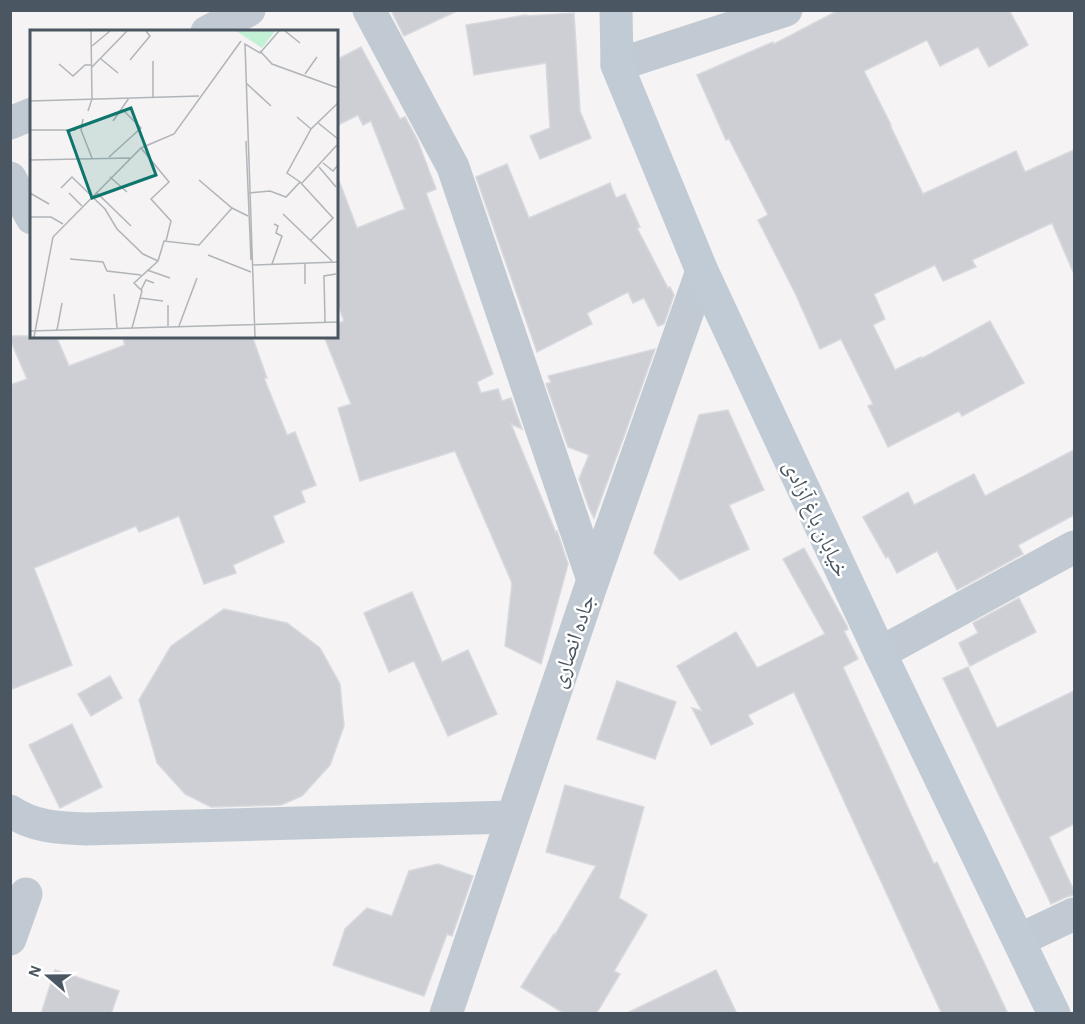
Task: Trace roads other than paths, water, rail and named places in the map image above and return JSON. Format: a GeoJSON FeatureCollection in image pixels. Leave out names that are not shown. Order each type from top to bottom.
{"type":"FeatureCollection","features":[{"type":"Feature","properties":{"kind":"street"},"geometry":{"type":"LineString","coordinates":[[211,30],[249,10]]}},
{"type":"Feature","properties":{"kind":"street"},"geometry":{"type":"LineString","coordinates":[[369,10],[453,167],[593,580]]}},
{"type":"Feature","properties":{"kind":"street","name":"خیابان باغ آزادی"},"geometry":{"type":"LineString","coordinates":[[616,10],[617,65],[702,271],[879,653],[1054,1014]]}},
{"type":"Feature","properties":{"kind":"street"},"geometry":{"type":"LineString","coordinates":[[617,65],[786,10]]}},
{"type":"Feature","properties":{"kind":"street"},"geometry":{"type":"LineString","coordinates":[[10,123],[30,115]]}},
{"type":"Feature","properties":{"kind":"street"},"geometry":{"type":"LineString","coordinates":[[10,178],[30,214]]}},
{"type":"Feature","properties":{"kind":"street","name":"جاده انصاری"},"geometry":{"type":"LineString","coordinates":[[446,1014],[593,580],[702,271]]}},
{"type":"Feature","properties":{"kind":"street"},"geometry":{"type":"LineString","coordinates":[[879,653],[1074,547]]}},
{"type":"Feature","properties":{"kind":"street"},"geometry":{"type":"LineString","coordinates":[[10,811],[21,819],[50,827],[86,829],[512,816]]}},
{"type":"Feature","properties":{"kind":"street"},"geometry":{"type":"LineString","coordinates":[[10,939],[26,894]]}},
{"type":"Feature","properties":{"kind":"street"},"geometry":{"type":"LineString","coordinates":[[1019,940],[1074,914]]}}]}
